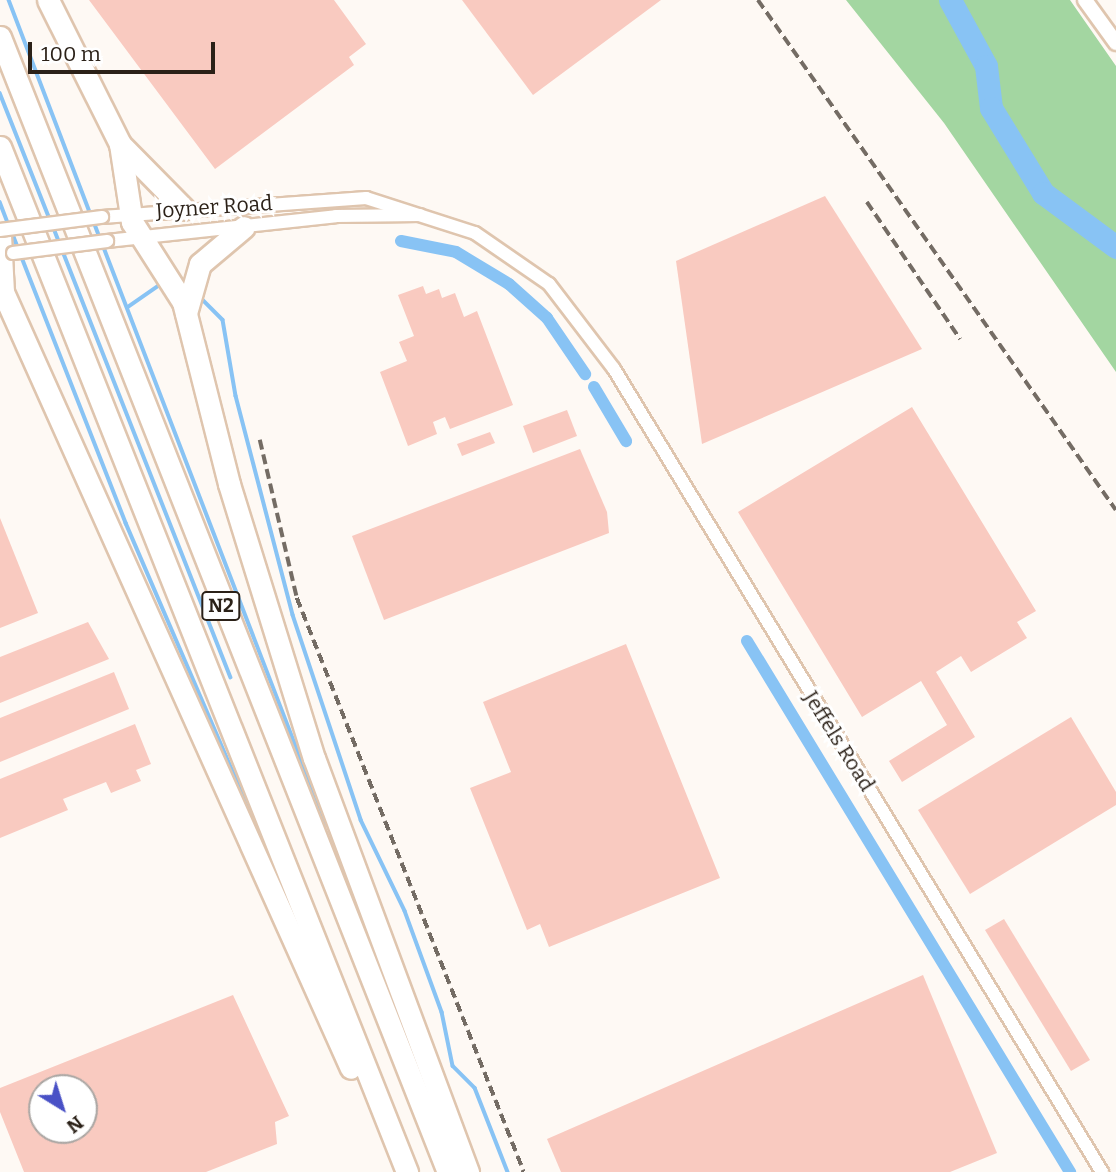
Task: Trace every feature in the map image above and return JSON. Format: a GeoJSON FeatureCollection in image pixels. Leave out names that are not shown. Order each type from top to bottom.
{"type":"FeatureCollection","features":[{"type":"Feature","properties":{"kind":"highway"},"geometry":{"type":"LineString","coordinates":[[48,0],[120,144],[184,209]]}},
{"type":"Feature","properties":{"kind":"highway","name":"N2"},"geometry":{"type":"LineString","coordinates":[[0,37],[448,1172]]}},
{"type":"Feature","properties":{"kind":"highway"},"geometry":{"type":"LineString","coordinates":[[120,144],[130,214],[142,238],[162,260],[186,313],[229,484],[314,758],[468,1172]]}},
{"type":"Feature","properties":{"kind":"highway","name":"N2"},"geometry":{"type":"LineString","coordinates":[[0,147],[407,1172]]}},
{"type":"Feature","properties":{"kind":"highway"},"geometry":{"type":"LineString","coordinates":[[186,313],[200,264],[244,227]]}},
{"type":"Feature","properties":{"kind":"highway"},"geometry":{"type":"LineString","coordinates":[[3,243],[0,278],[9,304],[401,1172]]}},
{"type":"Feature","properties":{"kind":"street"},"geometry":{"type":"LineString","coordinates":[[1086,0],[1116,43]]}},
{"type":"Feature","properties":{"kind":"street","name":"Joyner Road"},"geometry":{"type":"LineString","coordinates":[[3,243],[102,217],[342,197],[427,215],[475,233],[523,261],[576,310]]}},
{"type":"Feature","properties":{"kind":"street","name":"Joyner Road"},"geometry":{"type":"LineString","coordinates":[[3,243],[107,241],[369,213],[427,215]]}},
{"type":"Feature","properties":{"kind":"street","name":"Jeffels Road"},"geometry":{"type":"LineString","coordinates":[[576,310],[1102,1172]]}},
{"type":"Feature","properties":{"kind":"green space"},"geometry":{"type":"Polygon","coordinates":[[[846,0],[1070,0],[1116,66],[1116,372],[944,123],[846,0]]]}},
{"type":"Feature","properties":{"kind":"building"},"geometry":{"type":"Polygon","coordinates":[[[89,0],[334,0],[366,44],[349,57],[354,65],[215,169],[89,0]]]}},
{"type":"Feature","properties":{"kind":"building"},"geometry":{"type":"Polygon","coordinates":[[[462,0],[661,0],[533,95],[462,0]]]}},
{"type":"Feature","properties":{"kind":"building"},"geometry":{"type":"Polygon","coordinates":[[[825,196],[922,349],[702,444],[676,261],[825,196]]]}},
{"type":"Feature","properties":{"kind":"building"},"geometry":{"type":"Polygon","coordinates":[[[423,286],[426,294],[439,289],[442,298],[455,293],[464,317],[477,311],[513,405],[450,429],[445,417],[433,422],[437,434],[408,446],[380,372],[407,361],[399,342],[414,336],[398,295],[423,286]]]}},
{"type":"Feature","properties":{"kind":"building"},"geometry":{"type":"Polygon","coordinates":[[[912,407],[1036,611],[1017,622],[1027,638],[971,672],[961,656],[936,672],[975,737],[902,782],[889,761],[947,725],[921,681],[862,717],[738,512],[912,407]]]}},
{"type":"Feature","properties":{"kind":"building"},"geometry":{"type":"Polygon","coordinates":[[[567,410],[577,436],[533,453],[523,426],[567,410]]]}},
{"type":"Feature","properties":{"kind":"building"},"geometry":{"type":"Polygon","coordinates":[[[490,432],[495,443],[462,456],[457,444],[490,432]]]}},
{"type":"Feature","properties":{"kind":"building"},"geometry":{"type":"Polygon","coordinates":[[[580,449],[607,512],[609,533],[384,620],[352,536],[580,449]]]}},
{"type":"Feature","properties":{"kind":"building"},"geometry":{"type":"Polygon","coordinates":[[[0,518],[38,613],[0,628],[0,518]]]}},
{"type":"Feature","properties":{"kind":"building"},"geometry":{"type":"Polygon","coordinates":[[[88,622],[109,659],[0,703],[0,657],[88,622]]]}},
{"type":"Feature","properties":{"kind":"building"},"geometry":{"type":"Polygon","coordinates":[[[626,644],[720,878],[549,947],[540,924],[527,930],[470,788],[511,772],[483,702],[626,644]]]}},
{"type":"Feature","properties":{"kind":"building"},"geometry":{"type":"Polygon","coordinates":[[[114,672],[129,709],[0,762],[0,718],[114,672]]]}},
{"type":"Feature","properties":{"kind":"building"},"geometry":{"type":"Polygon","coordinates":[[[1071,717],[1116,792],[1116,805],[970,894],[918,810],[1071,717]]]}},
{"type":"Feature","properties":{"kind":"building"},"geometry":{"type":"Polygon","coordinates":[[[135,724],[151,764],[136,770],[141,781],[111,793],[106,782],[63,799],[68,810],[0,838],[0,779],[135,724]]]}},
{"type":"Feature","properties":{"kind":"building"},"geometry":{"type":"Polygon","coordinates":[[[1004,919],[1090,1060],[1071,1071],[985,930],[1004,919]]]}},
{"type":"Feature","properties":{"kind":"building"},"geometry":{"type":"Polygon","coordinates":[[[923,975],[997,1153],[950,1172],[561,1172],[547,1139],[923,975]]]}},
{"type":"Feature","properties":{"kind":"building"},"geometry":{"type":"Polygon","coordinates":[[[233,995],[289,1116],[275,1122],[277,1144],[206,1172],[24,1172],[0,1112],[0,1088],[28,1077],[28,1144],[98,1144],[98,1074],[35,1074],[233,995]]]}},
{"type":"Feature","properties":{"kind":"waterway"},"geometry":{"type":"LineString","coordinates":[[9,0],[91,215]]}},
{"type":"Feature","properties":{"kind":"waterway"},"geometry":{"type":"LineString","coordinates":[[950,0],[986,66],[991,108],[1043,193],[1116,247]]}},
{"type":"Feature","properties":{"kind":"waterway"},"geometry":{"type":"LineString","coordinates":[[0,93],[50,219]]}},
{"type":"Feature","properties":{"kind":"waterway"},"geometry":{"type":"LineString","coordinates":[[0,202],[9,225]]}},
{"type":"Feature","properties":{"kind":"waterway"},"geometry":{"type":"LineString","coordinates":[[94,222],[100,238]]}},
{"type":"Feature","properties":{"kind":"waterway"},"geometry":{"type":"LineString","coordinates":[[53,226],[231,677]]}},
{"type":"Feature","properties":{"kind":"waterway"},"geometry":{"type":"LineString","coordinates":[[12,232],[126,523],[267,851]]}},
{"type":"Feature","properties":{"kind":"waterway"},"geometry":{"type":"LineString","coordinates":[[401,241],[456,252],[509,284],[547,318],[585,374]]}},
{"type":"Feature","properties":{"kind":"waterway"},"geometry":{"type":"LineString","coordinates":[[103,245],[326,824]]}},
{"type":"Feature","properties":{"kind":"waterway"},"geometry":{"type":"LineString","coordinates":[[128,307],[160,285]]}},
{"type":"Feature","properties":{"kind":"waterway"},"geometry":{"type":"LineString","coordinates":[[198,295],[223,320],[236,396],[293,615],[361,820],[405,911],[442,1012],[453,1066],[475,1088],[508,1172]]}},
{"type":"Feature","properties":{"kind":"waterway"},"geometry":{"type":"LineString","coordinates":[[594,387],[626,441]]}},
{"type":"Feature","properties":{"kind":"waterway"},"geometry":{"type":"LineString","coordinates":[[747,641],[1070,1172]]}},
{"type":"Feature","properties":{"kind":"railway"},"geometry":{"type":"LineString","coordinates":[[758,0],[1116,510]]}},
{"type":"Feature","properties":{"kind":"railway"},"geometry":{"type":"LineString","coordinates":[[867,202],[960,339]]}},
{"type":"Feature","properties":{"kind":"railway"},"geometry":{"type":"LineString","coordinates":[[260,440],[297,598],[524,1172]]}}]}
